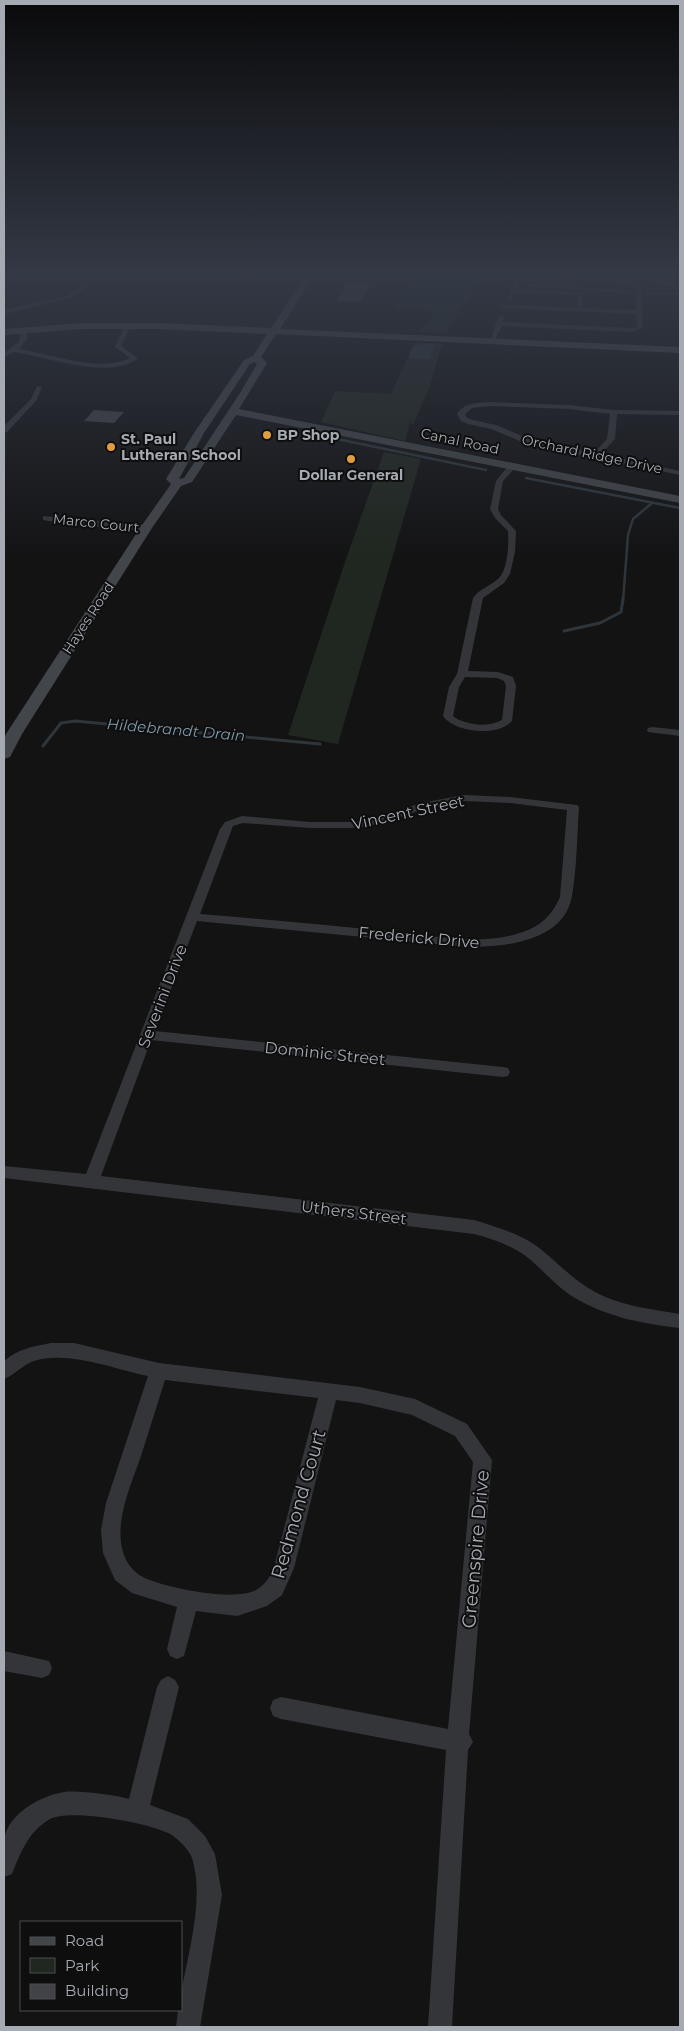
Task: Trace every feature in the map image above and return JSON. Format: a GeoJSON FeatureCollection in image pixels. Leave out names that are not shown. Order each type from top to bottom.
{"type":"FeatureCollection","features":[{"type":"Feature","properties":{"kind":"street","name":"Hayes Road"},"geometry":{"type":"LineString","coordinates":[[177,484],[172,478],[199,433],[242,369]]}},
{"type":"Feature","properties":{"kind":"street","name":"Hayes Road"},"geometry":{"type":"LineString","coordinates":[[4,753],[14,734],[146,528],[177,484],[188,480],[259,369]]}},
{"type":"Feature","properties":{"kind":"street"},"geometry":{"type":"LineString","coordinates":[[4,430],[15,414],[34,400],[39,387]]}},
{"type":"Feature","properties":{"kind":"street"},"geometry":{"type":"LineString","coordinates":[[228,389],[246,391]]}},
{"type":"Feature","properties":{"kind":"street","name":"Orchard Ridge Drive"},"geometry":{"type":"LineString","coordinates":[[614,412],[494,404],[470,406],[464,409],[461,414],[471,422],[493,427],[524,441],[680,473]]}},
{"type":"Feature","properties":{"kind":"street","name":"Canal Road"},"geometry":{"type":"LineString","coordinates":[[233,411],[680,499]]}},
{"type":"Feature","properties":{"kind":"street"},"geometry":{"type":"LineString","coordinates":[[595,456],[611,439],[614,412],[680,413]]}},
{"type":"Feature","properties":{"kind":"street"},"geometry":{"type":"LineString","coordinates":[[199,433],[217,437]]}},
{"type":"Feature","properties":{"kind":"street"},"geometry":{"type":"LineString","coordinates":[[462,674],[498,675],[509,679],[511,686],[507,721],[504,725],[490,727],[459,725],[448,719],[453,692],[462,674],[478,598],[483,592],[504,579],[507,572],[513,533],[495,511],[496,489],[501,480],[516,475],[518,468]]}},
{"type":"Feature","properties":{"kind":"street","name":"Marco Court"},"geometry":{"type":"LineString","coordinates":[[46,518],[65,522],[146,528]]}},
{"type":"Feature","properties":{"kind":"street"},"geometry":{"type":"LineString","coordinates":[[652,730],[680,733]]}},
{"type":"Feature","properties":{"kind":"street","name":"Vincent Street"},"geometry":{"type":"LineString","coordinates":[[242,819],[310,826],[351,825],[379,821],[425,805],[464,798],[510,800],[573,807]]}},
{"type":"Feature","properties":{"kind":"street","name":"Frederick Drive"},"geometry":{"type":"LineString","coordinates":[[192,917],[467,943],[495,942],[524,937],[545,927],[554,920],[564,906],[573,807]]}},
{"type":"Feature","properties":{"kind":"street","name":"Severini Drive"},"geometry":{"type":"LineString","coordinates":[[91,1180],[226,829],[229,824],[242,819]]}},
{"type":"Feature","properties":{"kind":"street","name":"Dominic Street"},"geometry":{"type":"LineString","coordinates":[[146,1035],[503,1072]]}},
{"type":"Feature","properties":{"kind":"street","name":"Uthers Street"},"geometry":{"type":"LineString","coordinates":[[4,1172],[91,1180],[474,1227],[514,1240],[532,1252],[564,1282],[610,1307],[632,1314],[680,1321]]}},
{"type":"Feature","properties":{"kind":"street","name":"Greenspire Drive"},"geometry":{"type":"LineString","coordinates":[[4,1371],[31,1354],[51,1351],[74,1351],[159,1371],[360,1395],[415,1407],[461,1430],[483,1460],[460,1741],[440,2027]]}},
{"type":"Feature","properties":{"kind":"street","name":"Redmond Court"},"geometry":{"type":"LineString","coordinates":[[159,1371],[116,1503],[111,1530],[113,1553],[122,1573],[140,1586],[189,1600],[214,1604],[237,1606],[260,1599],[275,1588],[284,1568],[329,1392]]}},
{"type":"Feature","properties":{"kind":"street"},"geometry":{"type":"LineString","coordinates":[[178,1649],[189,1600]]}},
{"type":"Feature","properties":{"kind":"street"},"geometry":{"type":"LineString","coordinates":[[4,1661],[42,1668]]}},
{"type":"Feature","properties":{"kind":"street"},"geometry":{"type":"LineString","coordinates":[[137,1813],[168,1687]]}},
{"type":"Feature","properties":{"kind":"street"},"geometry":{"type":"LineString","coordinates":[[280,1708],[460,1741]]}},
{"type":"Feature","properties":{"kind":"street"},"geometry":{"type":"LineString","coordinates":[[4,1866],[16,1837],[25,1823],[46,1808],[66,1803],[105,1806],[137,1813],[180,1827],[197,1844],[203,1854],[210,1895],[188,2027]]}},
{"type":"Feature","properties":{"kind":"green space"},"geometry":{"type":"Polygon","coordinates":[[[403,369],[435,369],[430,386],[413,425],[411,424],[411,419],[405,441],[321,422],[335,391],[391,394],[403,369]]]}},
{"type":"Feature","properties":{"kind":"green space"},"geometry":{"type":"Polygon","coordinates":[[[384,452],[421,459],[338,744],[288,735],[345,562],[384,452]]]}},
{"type":"Feature","properties":{"kind":"building"},"geometry":{"type":"Polygon","coordinates":[[[94,410],[124,412],[114,423],[84,421],[94,410]]]}},
{"type":"Feature","properties":{"kind":"waterway"},"geometry":{"type":"LineString","coordinates":[[337,439],[486,470]]}},
{"type":"Feature","properties":{"kind":"waterway"},"geometry":{"type":"LineString","coordinates":[[526,478],[680,508]]}},
{"type":"Feature","properties":{"kind":"waterway","name":"Hildebrandt Drain"},"geometry":{"type":"LineString","coordinates":[[623,601],[628,535],[633,519],[652,503]]}},
{"type":"Feature","properties":{"kind":"waterway","name":"Hildebrandt Drain"},"geometry":{"type":"LineString","coordinates":[[564,631],[600,623],[621,612],[623,599]]}},
{"type":"Feature","properties":{"kind":"waterway","name":"Hildebrandt Drain"},"geometry":{"type":"LineString","coordinates":[[43,746],[61,723],[75,721],[320,744]]}},
{"type":"Feature","properties":{"kind":"place","name":"BP Shop"},"geometry":{"type":"Point","coordinates":[267,435]}},
{"type":"Feature","properties":{"kind":"place","name":"St. Paul Lutheran School"},"geometry":{"type":"Point","coordinates":[111,447]}},
{"type":"Feature","properties":{"kind":"place","name":"Dollar General"},"geometry":{"type":"Point","coordinates":[351,459]}}]}
